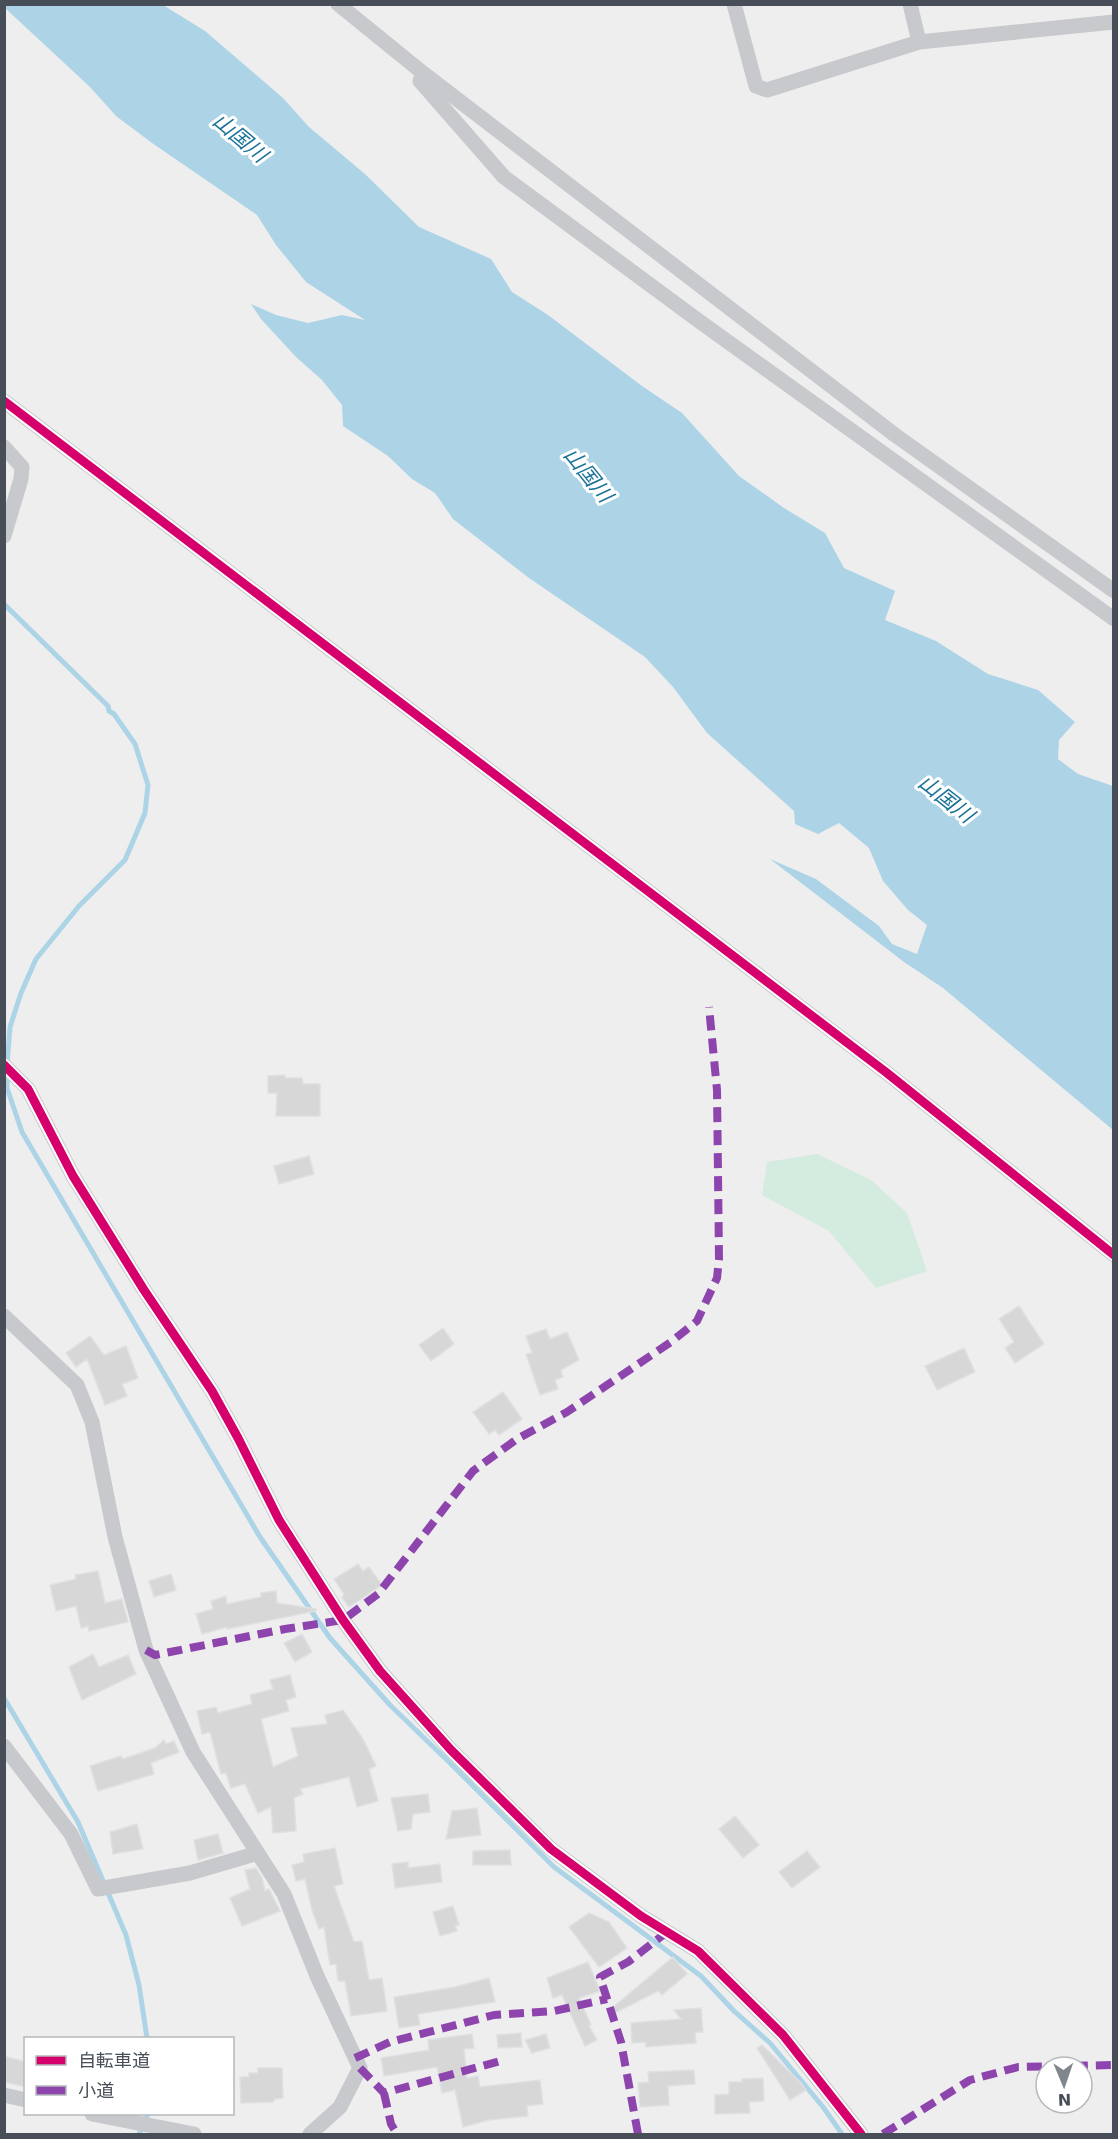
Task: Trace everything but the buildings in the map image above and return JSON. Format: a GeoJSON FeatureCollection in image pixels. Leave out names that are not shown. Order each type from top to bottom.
{"type":"FeatureCollection","features":[{"type":"Feature","properties":{"kind":"street"},"geometry":{"type":"LineString","coordinates":[[338,4],[423,73],[895,435],[1113,591]]}},
{"type":"Feature","properties":{"kind":"street"},"geometry":{"type":"LineString","coordinates":[[734,4],[756,86],[767,90],[919,42],[1113,22]]}},
{"type":"Feature","properties":{"kind":"street"},"geometry":{"type":"LineString","coordinates":[[910,4],[919,42]]}},
{"type":"Feature","properties":{"kind":"street"},"geometry":{"type":"LineString","coordinates":[[423,73],[420,81],[504,177],[699,321],[1113,619]]}},
{"type":"Feature","properties":{"kind":"street"},"geometry":{"type":"LineString","coordinates":[[4,401],[887,1072],[1113,1255]]}},
{"type":"Feature","properties":{"kind":"street"},"geometry":{"type":"LineString","coordinates":[[4,447],[22,467],[21,479],[4,536]]}},
{"type":"Feature","properties":{"kind":"street"},"geometry":{"type":"LineString","coordinates":[[4,1065],[28,1089],[72,1176],[144,1290],[212,1391],[279,1520],[343,1620],[380,1671],[451,1750],[551,1849],[641,1916],[698,1951],[783,2034],[861,2134]]}},
{"type":"Feature","properties":{"kind":"street"},"geometry":{"type":"LineString","coordinates":[[4,1316],[77,1385],[92,1422],[115,1537],[146,1650],[193,1752],[284,1894],[317,1976],[360,2068],[340,2107],[310,2134]]}},
{"type":"Feature","properties":{"kind":"street"},"geometry":{"type":"LineString","coordinates":[[4,1746],[71,1834],[98,1888],[190,1873],[258,1853]]}},
{"type":"Feature","properties":{"kind":"street"},"geometry":{"type":"LineString","coordinates":[[4,2095],[24,2100]]}},
{"type":"Feature","properties":{"kind":"street"},"geometry":{"type":"LineString","coordinates":[[97,2115],[194,2134]]}},
{"type":"Feature","properties":{"kind":"green space"},"geometry":{"type":"Polygon","coordinates":[[[817,1154],[871,1180],[907,1213],[927,1271],[876,1288],[829,1231],[762,1195],[767,1162],[817,1154]]]}},
{"type":"Feature","properties":{"kind":"water","name":"山国川"},"geometry":{"type":"Polygon","coordinates":[[[4,5],[163,5],[205,31],[283,98],[309,127],[365,174],[419,227],[491,259],[512,292],[548,315],[642,386],[682,413],[739,476],[784,508],[825,533],[844,568],[895,591],[885,620],[936,641],[988,674],[1038,690],[1075,722],[1059,740],[1058,759],[1078,774],[1113,786],[1113,1130],[943,988],[904,962],[770,859],[816,879],[879,926],[892,944],[917,954],[927,925],[908,910],[883,881],[869,848],[839,823],[818,834],[795,824],[794,811],[707,733],[673,687],[645,657],[529,578],[453,519],[435,493],[412,479],[388,456],[343,426],[342,405],[322,380],[296,357],[261,319],[251,304],[276,315],[308,323],[342,315],[365,320],[306,282],[276,245],[257,215],[116,116],[90,87],[4,5]]]}},
{"type":"Feature","properties":{"kind":"waterway"},"geometry":{"type":"LineString","coordinates":[[4,604],[108,706],[109,711],[114,714],[135,744],[148,785],[145,813],[125,860],[79,906],[36,959],[21,993],[10,1027],[7,1065]]}},
{"type":"Feature","properties":{"kind":"waterway"},"geometry":{"type":"LineString","coordinates":[[7,1074],[7,1088],[22,1132],[260,1537],[330,1638],[390,1705],[554,1867],[701,1976],[734,2011],[770,2043],[823,2107],[842,2134]]}},
{"type":"Feature","properties":{"kind":"waterway"},"geometry":{"type":"LineString","coordinates":[[4,1698],[78,1822],[126,1935],[139,1985],[147,2037]]}},
{"type":"Feature","properties":{"kind":"waterway"},"geometry":{"type":"LineString","coordinates":[[139,2134],[148,2115]]}},
{"type":"Feature","properties":{"kind":"marked path"},"geometry":{"type":"LineString","coordinates":[[146,1650],[155,1655],[343,1620],[378,1594],[473,1471],[517,1439],[567,1412],[671,1342],[697,1321],[717,1278],[719,1259],[717,1090],[709,1007]]}},
{"type":"Feature","properties":{"kind":"marked path"},"geometry":{"type":"LineString","coordinates":[[638,2134],[621,2042],[600,1977],[628,1962],[667,1932]]}},
{"type":"Feature","properties":{"kind":"marked path"},"geometry":{"type":"LineString","coordinates":[[355,2058],[390,2042],[494,2015],[554,2011],[607,1999]]}},
{"type":"Feature","properties":{"kind":"marked path"},"geometry":{"type":"LineString","coordinates":[[360,2068],[384,2093],[504,2060]]}},
{"type":"Feature","properties":{"kind":"marked path"},"geometry":{"type":"LineString","coordinates":[[883,2134],[970,2080],[1018,2067],[1114,2065]]}},
{"type":"Feature","properties":{"kind":"marked path"},"geometry":{"type":"LineString","coordinates":[[384,2093],[391,2124],[397,2134]]}},
{"type":"Feature","properties":{"kind":"cycle path"},"geometry":{"type":"LineString","coordinates":[[4,401],[887,1073],[1114,1255]]}},
{"type":"Feature","properties":{"kind":"cycle path"},"geometry":{"type":"LineString","coordinates":[[4,1065],[28,1089],[73,1176],[144,1290],[212,1391],[279,1520],[343,1620],[380,1671],[451,1750],[551,1849],[641,1916],[698,1951],[783,2035],[861,2134]]}}]}
